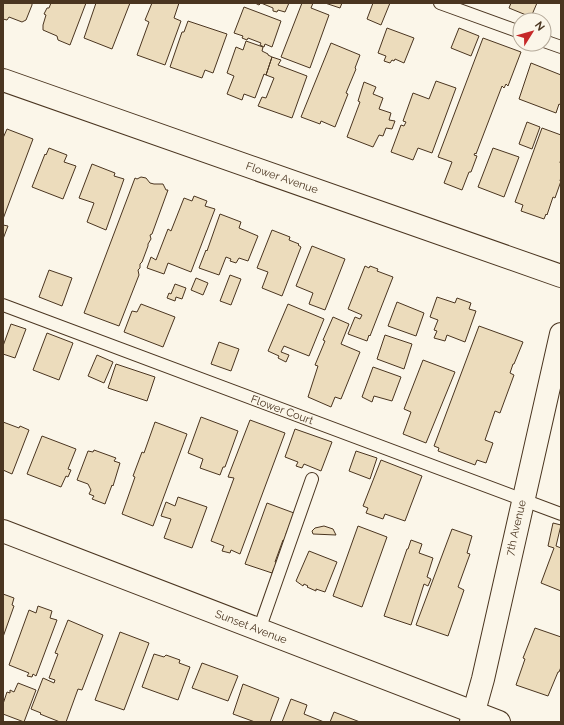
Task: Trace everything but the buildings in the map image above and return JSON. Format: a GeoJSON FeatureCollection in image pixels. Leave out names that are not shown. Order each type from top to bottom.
{"type":"FeatureCollection","features":[{"type":"Feature","properties":{"kind":"street","name":"Flower Avenue"},"geometry":{"type":"LineString","coordinates":[[3,80],[561,276]]}},
{"type":"Feature","properties":{"kind":"street","name":"7th Avenue"},"geometry":{"type":"LineString","coordinates":[[472,717],[483,679],[522,500],[561,334]]}},
{"type":"Feature","properties":{"kind":"street","name":"Sunset Avenue"},"geometry":{"type":"LineString","coordinates":[[3,531],[259,630],[472,717],[499,722]]}},
{"type":"Feature","properties":{"kind":"lane"},"geometry":{"type":"LineString","coordinates":[[440,3],[512,29]]}},
{"type":"Feature","properties":{"kind":"lane","name":"Flower Court"},"geometry":{"type":"LineString","coordinates":[[3,305],[561,514]]}},
{"type":"Feature","properties":{"kind":"lane"},"geometry":{"type":"LineString","coordinates":[[259,630],[312,480]]}}]}
